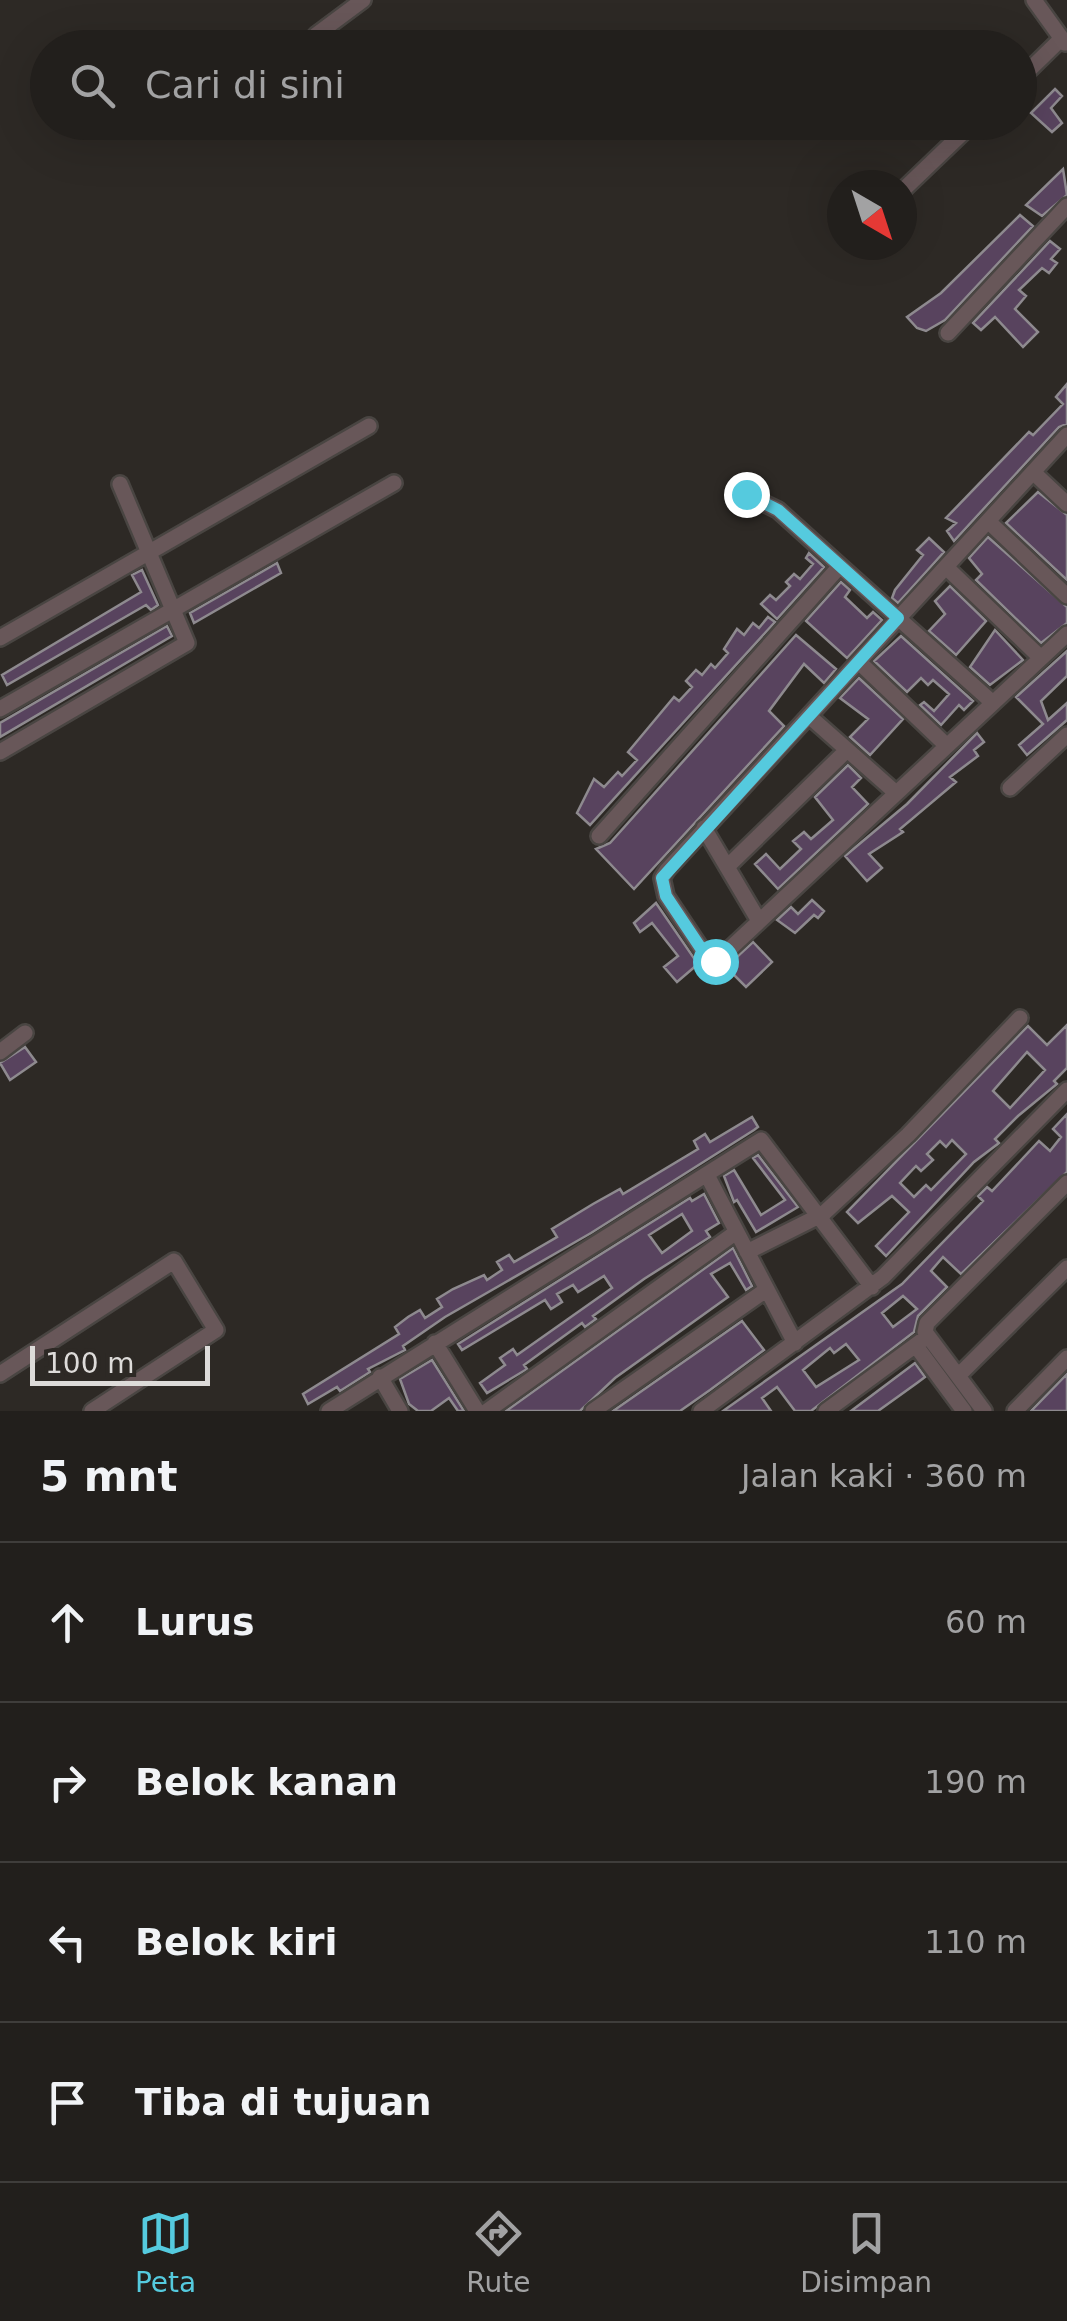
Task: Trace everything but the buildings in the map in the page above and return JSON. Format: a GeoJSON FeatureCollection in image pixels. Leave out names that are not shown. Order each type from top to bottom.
{"type":"FeatureCollection","features":[{"type":"Feature","properties":{"kind":"street"},"geometry":{"type":"LineString","coordinates":[[323,30],[363,0]]}},
{"type":"Feature","properties":{"kind":"street"},"geometry":{"type":"LineString","coordinates":[[1034,0],[1064,43],[1037,64]]}},
{"type":"Feature","properties":{"kind":"street"},"geometry":{"type":"LineString","coordinates":[[917,177],[955,140]]}},
{"type":"Feature","properties":{"kind":"street"},"geometry":{"type":"LineString","coordinates":[[948,333],[1067,206]]}},
{"type":"Feature","properties":{"kind":"street"},"geometry":{"type":"LineString","coordinates":[[0,638],[369,426]]}},
{"type":"Feature","properties":{"kind":"street"},"geometry":{"type":"LineString","coordinates":[[1067,435],[662,878],[666,896],[712,961],[1067,634]]}},
{"type":"Feature","properties":{"kind":"street"},"geometry":{"type":"LineString","coordinates":[[1034,473],[1067,504]]}},
{"type":"Feature","properties":{"kind":"street"},"geometry":{"type":"LineString","coordinates":[[0,709],[394,483]]}},
{"type":"Feature","properties":{"kind":"street"},"geometry":{"type":"LineString","coordinates":[[0,752],[185,645],[188,638],[120,484]]}},
{"type":"Feature","properties":{"kind":"street"},"geometry":{"type":"LineString","coordinates":[[746,494],[778,510],[993,702]]}},
{"type":"Feature","properties":{"kind":"street"},"geometry":{"type":"LineString","coordinates":[[989,522],[1067,596]]}},
{"type":"Feature","properties":{"kind":"street"},"geometry":{"type":"LineString","coordinates":[[600,836],[840,566]]}},
{"type":"Feature","properties":{"kind":"street"},"geometry":{"type":"LineString","coordinates":[[947,568],[1042,658]]}},
{"type":"Feature","properties":{"kind":"street"},"geometry":{"type":"LineString","coordinates":[[860,662],[948,746]]}},
{"type":"Feature","properties":{"kind":"street"},"geometry":{"type":"LineString","coordinates":[[809,716],[895,792]]}},
{"type":"Feature","properties":{"kind":"street"},"geometry":{"type":"LineString","coordinates":[[1010,788],[1067,735]]}},
{"type":"Feature","properties":{"kind":"street"},"geometry":{"type":"LineString","coordinates":[[727,867],[847,750]]}},
{"type":"Feature","properties":{"kind":"street"},"geometry":{"type":"LineString","coordinates":[[704,828],[759,921]]}},
{"type":"Feature","properties":{"kind":"street"},"geometry":{"type":"LineString","coordinates":[[747,1252],[824,1213],[908,1135],[1020,1018]]}},
{"type":"Feature","properties":{"kind":"street"},"geometry":{"type":"LineString","coordinates":[[0,1052],[25,1033]]}},
{"type":"Feature","properties":{"kind":"street"},"geometry":{"type":"LineString","coordinates":[[701,1411],[877,1282],[1067,1090]]}},
{"type":"Feature","properties":{"kind":"street"},"geometry":{"type":"LineString","coordinates":[[329,1411],[764,1140],[877,1282]]}},
{"type":"Feature","properties":{"kind":"street"},"geometry":{"type":"LineString","coordinates":[[706,1175],[795,1342]]}},
{"type":"Feature","properties":{"kind":"street"},"geometry":{"type":"LineString","coordinates":[[826,1411],[922,1341],[927,1323],[1067,1183]]}},
{"type":"Feature","properties":{"kind":"street"},"geometry":{"type":"LineString","coordinates":[[486,1411],[735,1233]]}},
{"type":"Feature","properties":{"kind":"street"},"geometry":{"type":"LineString","coordinates":[[0,1374],[174,1262],[216,1330],[92,1411]]}},
{"type":"Feature","properties":{"kind":"street"},"geometry":{"type":"LineString","coordinates":[[958,1376],[1067,1268]]}},
{"type":"Feature","properties":{"kind":"street"},"geometry":{"type":"LineString","coordinates":[[593,1411],[766,1290]]}},
{"type":"Feature","properties":{"kind":"street"},"geometry":{"type":"LineString","coordinates":[[922,1341],[958,1376],[984,1411]]}},
{"type":"Feature","properties":{"kind":"street"},"geometry":{"type":"LineString","coordinates":[[922,1341],[964,1411]]}},
{"type":"Feature","properties":{"kind":"street"},"geometry":{"type":"LineString","coordinates":[[435,1343],[477,1411]]}},
{"type":"Feature","properties":{"kind":"street"},"geometry":{"type":"LineString","coordinates":[[1015,1411],[1067,1358]]}},
{"type":"Feature","properties":{"kind":"street"},"geometry":{"type":"LineString","coordinates":[[380,1376],[400,1411]]}},
{"type":"Feature","properties":{"kind":"route"},"geometry":{"type":"LineString","coordinates":[[715,961],[708,959],[666,896],[662,878],[898,618],[778,510],[746,494]]}}]}
